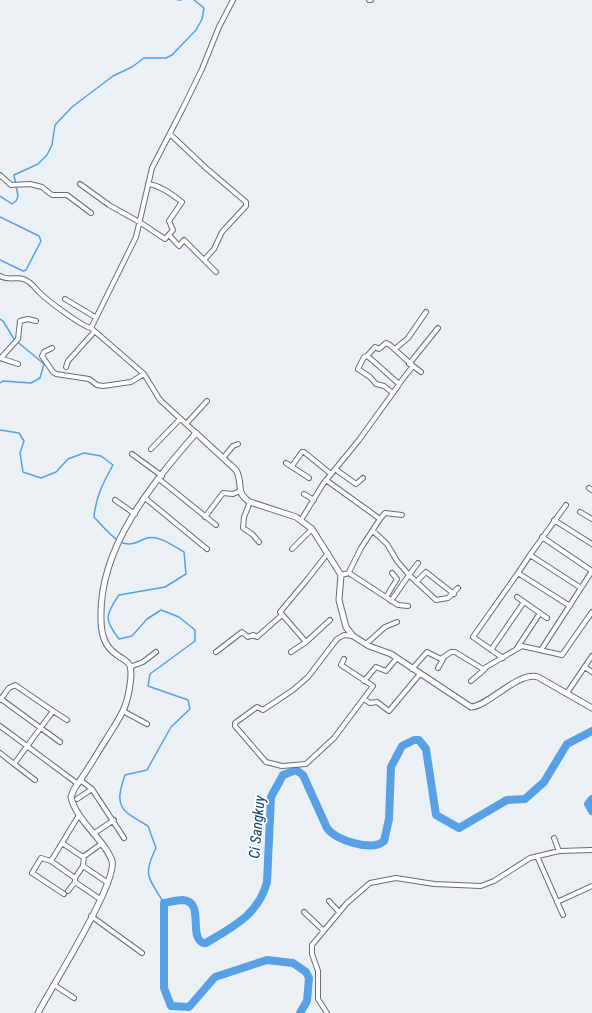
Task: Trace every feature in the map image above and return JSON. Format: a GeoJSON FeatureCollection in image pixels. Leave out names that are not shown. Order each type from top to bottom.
{"type":"FeatureCollection","features":[{"type":"Feature","properties":{"kind":"street"},"geometry":{"type":"LineString","coordinates":[[90,328],[131,251],[141,222],[152,168],[202,70],[219,27],[233,0]]}},
{"type":"Feature","properties":{"kind":"street"},"geometry":{"type":"LineString","coordinates":[[170,134],[206,168],[246,202],[246,206],[222,232],[214,249],[204,260]]}},
{"type":"Feature","properties":{"kind":"street"},"geometry":{"type":"LineString","coordinates":[[0,175],[15,186],[30,184],[42,187],[52,195],[67,196],[91,214]]}},
{"type":"Feature","properties":{"kind":"street"},"geometry":{"type":"LineString","coordinates":[[80,184],[122,213],[141,222],[164,238],[173,230],[169,221],[182,202],[155,185],[148,184]]}},
{"type":"Feature","properties":{"kind":"street"},"geometry":{"type":"LineString","coordinates":[[168,235],[180,246],[184,240],[216,272]]}},
{"type":"Feature","properties":{"kind":"street"},"geometry":{"type":"LineString","coordinates":[[0,276],[8,279],[17,277],[29,281],[54,305],[90,328],[144,374],[160,400],[223,458],[238,474],[240,493]]}},
{"type":"Feature","properties":{"kind":"street"},"geometry":{"type":"LineString","coordinates":[[64,299],[95,317]]}},
{"type":"Feature","properties":{"kind":"street"},"geometry":{"type":"LineString","coordinates":[[395,349],[408,338],[426,312]]}},
{"type":"Feature","properties":{"kind":"street"},"geometry":{"type":"LineString","coordinates":[[18,364],[1,358],[16,342],[20,321],[28,318],[36,320]]}},
{"type":"Feature","properties":{"kind":"street"},"geometry":{"type":"LineString","coordinates":[[300,520],[330,474],[359,440],[394,393],[411,365],[438,328]]}},
{"type":"Feature","properties":{"kind":"street"},"geometry":{"type":"LineString","coordinates":[[66,367],[68,361],[94,332]]}},
{"type":"Feature","properties":{"kind":"street"},"geometry":{"type":"LineString","coordinates":[[394,393],[384,386],[376,384],[358,368],[375,347],[379,349],[387,343],[421,372]]}},
{"type":"Feature","properties":{"kind":"street"},"geometry":{"type":"LineString","coordinates":[[52,348],[44,352],[42,356],[52,372],[56,374],[89,379],[97,385],[103,386],[130,382],[144,374]]}},
{"type":"Feature","properties":{"kind":"street"},"geometry":{"type":"LineString","coordinates":[[367,356],[399,384]]}},
{"type":"Feature","properties":{"kind":"street"},"geometry":{"type":"LineString","coordinates":[[186,424],[206,401]]}},
{"type":"Feature","properties":{"kind":"street"},"geometry":{"type":"LineString","coordinates":[[151,449],[180,419]]}},
{"type":"Feature","properties":{"kind":"street"},"geometry":{"type":"LineString","coordinates":[[39,1013],[108,883],[113,865],[111,857],[79,815],[71,797],[123,712],[128,695],[130,667],[126,661],[107,647],[102,632],[102,596],[116,546],[120,538],[160,477],[196,433]]}},
{"type":"Feature","properties":{"kind":"street"},"geometry":{"type":"LineString","coordinates":[[223,458],[233,446],[238,444]]}},
{"type":"Feature","properties":{"kind":"street"},"geometry":{"type":"LineString","coordinates":[[292,466],[303,451],[330,474]]}},
{"type":"Feature","properties":{"kind":"street"},"geometry":{"type":"LineString","coordinates":[[132,454],[216,525]]}},
{"type":"Feature","properties":{"kind":"street"},"geometry":{"type":"LineString","coordinates":[[286,463],[309,478]]}},
{"type":"Feature","properties":{"kind":"street"},"geometry":{"type":"LineString","coordinates":[[335,468],[356,484],[363,478]]}},
{"type":"Feature","properties":{"kind":"street"},"geometry":{"type":"LineString","coordinates":[[326,480],[380,520]]}},
{"type":"Feature","properties":{"kind":"street"},"geometry":{"type":"LineString","coordinates":[[205,517],[223,493],[240,493],[250,502],[300,520],[312,529],[340,575],[339,600],[346,627],[353,636],[366,644],[397,658],[471,708],[531,676],[538,677],[592,708]]}},
{"type":"Feature","properties":{"kind":"street"},"geometry":{"type":"LineString","coordinates":[[304,494],[314,500]]}},
{"type":"Feature","properties":{"kind":"street"},"geometry":{"type":"LineString","coordinates":[[145,498],[207,549]]}},
{"type":"Feature","properties":{"kind":"street"},"geometry":{"type":"LineString","coordinates":[[115,500],[135,514]]}},
{"type":"Feature","properties":{"kind":"street"},"geometry":{"type":"LineString","coordinates":[[250,502],[244,517],[243,528],[252,534],[259,542]]}},
{"type":"Feature","properties":{"kind":"street"},"geometry":{"type":"LineString","coordinates":[[503,658],[473,637],[566,505]]}},
{"type":"Feature","properties":{"kind":"street"},"geometry":{"type":"LineString","coordinates":[[580,512],[592,519]]}},
{"type":"Feature","properties":{"kind":"street"},"geometry":{"type":"LineString","coordinates":[[340,575],[349,572],[372,531],[385,513],[402,515]]}},
{"type":"Feature","properties":{"kind":"street"},"geometry":{"type":"LineString","coordinates":[[554,520],[592,544]]}},
{"type":"Feature","properties":{"kind":"street"},"geometry":{"type":"LineString","coordinates":[[292,549],[312,529]]}},
{"type":"Feature","properties":{"kind":"street"},"geometry":{"type":"LineString","coordinates":[[372,531],[387,544],[397,561],[404,567],[404,571],[436,600],[448,598],[454,594],[458,588]]}},
{"type":"Feature","properties":{"kind":"street"},"geometry":{"type":"LineString","coordinates":[[541,650],[592,571],[542,537]]}},
{"type":"Feature","properties":{"kind":"street"},"geometry":{"type":"LineString","coordinates":[[306,642],[280,612],[328,553]]}},
{"type":"Feature","properties":{"kind":"street"},"geometry":{"type":"LineString","coordinates":[[530,555],[581,588]]}},
{"type":"Feature","properties":{"kind":"street"},"geometry":{"type":"LineString","coordinates":[[391,601],[408,575],[418,563]]}},
{"type":"Feature","properties":{"kind":"street"},"geometry":{"type":"LineString","coordinates":[[349,572],[391,601],[398,605],[408,606]]}},
{"type":"Feature","properties":{"kind":"street"},"geometry":{"type":"LineString","coordinates":[[416,582],[426,572],[454,594]]}},
{"type":"Feature","properties":{"kind":"street"},"geometry":{"type":"LineString","coordinates":[[386,597],[398,580],[392,573]]}},
{"type":"Feature","properties":{"kind":"street"},"geometry":{"type":"LineString","coordinates":[[518,573],[570,606]]}},
{"type":"Feature","properties":{"kind":"street"},"geometry":{"type":"LineString","coordinates":[[516,597],[547,618]]}},
{"type":"Feature","properties":{"kind":"street"},"geometry":{"type":"LineString","coordinates":[[491,650],[524,602]]}},
{"type":"Feature","properties":{"kind":"street"},"geometry":{"type":"LineString","coordinates":[[471,681],[485,669],[517,649],[526,646],[562,655],[592,612]]}},
{"type":"Feature","properties":{"kind":"street"},"geometry":{"type":"LineString","coordinates":[[517,649],[540,613]]}},
{"type":"Feature","properties":{"kind":"street"},"geometry":{"type":"LineString","coordinates":[[216,652],[242,632],[249,637],[253,635],[257,637],[282,616]]}},
{"type":"Feature","properties":{"kind":"street"},"geometry":{"type":"LineString","coordinates":[[291,652],[306,642],[330,620]]}},
{"type":"Feature","properties":{"kind":"street"},"geometry":{"type":"LineString","coordinates":[[366,644],[386,627],[397,622]]}},
{"type":"Feature","properties":{"kind":"street"},"geometry":{"type":"LineString","coordinates":[[344,659],[341,665],[373,686],[364,699],[334,738],[306,764],[282,766],[266,762],[234,725],[236,721],[257,707],[263,710],[293,690],[309,675],[339,637],[345,635],[353,636]]}},
{"type":"Feature","properties":{"kind":"street"},"geometry":{"type":"LineString","coordinates":[[130,667],[143,662],[156,652]]}},
{"type":"Feature","properties":{"kind":"street"},"geometry":{"type":"LineString","coordinates":[[412,669],[425,653],[429,652],[443,659]]}},
{"type":"Feature","properties":{"kind":"street"},"geometry":{"type":"LineString","coordinates":[[438,668],[443,659],[451,652],[455,652],[485,669]]}},
{"type":"Feature","properties":{"kind":"street"},"geometry":{"type":"LineString","coordinates":[[567,693],[592,656]]}},
{"type":"Feature","properties":{"kind":"street"},"geometry":{"type":"LineString","coordinates":[[364,681],[376,667],[385,671],[397,658]]}},
{"type":"Feature","properties":{"kind":"street"},"geometry":{"type":"LineString","coordinates":[[585,667],[592,672]]}},
{"type":"Feature","properties":{"kind":"street"},"geometry":{"type":"LineString","coordinates":[[364,699],[370,702],[377,702],[388,711],[420,674]]}},
{"type":"Feature","properties":{"kind":"street"},"geometry":{"type":"LineString","coordinates":[[60,742],[0,700],[9,688],[15,684],[67,720]]}},
{"type":"Feature","properties":{"kind":"street"},"geometry":{"type":"LineString","coordinates":[[14,764],[53,711]]}},
{"type":"Feature","properties":{"kind":"street"},"geometry":{"type":"LineString","coordinates":[[123,712],[146,724]]}},
{"type":"Feature","properties":{"kind":"street"},"geometry":{"type":"LineString","coordinates":[[0,726],[79,782],[92,789],[114,820],[124,838]]}},
{"type":"Feature","properties":{"kind":"street"},"geometry":{"type":"LineString","coordinates":[[0,753],[35,780]]}},
{"type":"Feature","properties":{"kind":"street"},"geometry":{"type":"LineString","coordinates":[[77,799],[92,789]]}},
{"type":"Feature","properties":{"kind":"street"},"geometry":{"type":"LineString","coordinates":[[50,861],[79,815]]}},
{"type":"Feature","properties":{"kind":"street"},"geometry":{"type":"LineString","coordinates":[[93,834],[114,820]]}},
{"type":"Feature","properties":{"kind":"street"},"geometry":{"type":"LineString","coordinates":[[554,838],[559,851]]}},
{"type":"Feature","properties":{"kind":"street"},"geometry":{"type":"LineString","coordinates":[[62,843],[81,857],[101,844]]}},
{"type":"Feature","properties":{"kind":"street"},"geometry":{"type":"LineString","coordinates":[[328,1013],[318,999],[318,971],[312,954],[312,944],[358,891],[375,881],[396,878],[434,884],[481,886],[494,881],[521,862],[537,856],[559,851],[592,850]]}},
{"type":"Feature","properties":{"kind":"street"},"geometry":{"type":"LineString","coordinates":[[84,856],[83,866],[75,880],[66,893],[32,873],[41,858],[50,861],[75,880],[100,899]]}},
{"type":"Feature","properties":{"kind":"street"},"geometry":{"type":"LineString","coordinates":[[537,856],[563,915]]}},
{"type":"Feature","properties":{"kind":"street"},"geometry":{"type":"LineString","coordinates":[[83,866],[108,883]]}},
{"type":"Feature","properties":{"kind":"street"},"geometry":{"type":"LineString","coordinates":[[557,902],[592,886]]}},
{"type":"Feature","properties":{"kind":"street"},"geometry":{"type":"LineString","coordinates":[[329,901],[339,912]]}},
{"type":"Feature","properties":{"kind":"street"},"geometry":{"type":"LineString","coordinates":[[304,912],[323,930]]}},
{"type":"Feature","properties":{"kind":"street"},"geometry":{"type":"LineString","coordinates":[[91,916],[142,953]]}},
{"type":"Feature","properties":{"kind":"street"},"geometry":{"type":"LineString","coordinates":[[54,985],[74,998]]}},
{"type":"Feature","properties":{"kind":"waterway"},"geometry":{"type":"LineString","coordinates":[[0,196],[12,204],[16,201],[18,196],[14,175],[38,164],[47,155],[52,145],[55,125],[72,107],[113,76],[132,67],[144,58],[166,58],[172,55],[196,30],[202,19],[204,8],[194,0]]}},
{"type":"Feature","properties":{"kind":"waterway"},"geometry":{"type":"LineString","coordinates":[[0,217],[39,236],[41,241],[26,270],[23,271],[0,260]]}},
{"type":"Feature","properties":{"kind":"waterway"},"geometry":{"type":"LineString","coordinates":[[0,319],[3,321],[14,339],[44,364],[40,378],[31,383],[3,381],[0,383]]}},
{"type":"Feature","properties":{"kind":"waterway"},"geometry":{"type":"LineString","coordinates":[[0,430],[19,433],[24,441],[20,453],[23,472],[41,478],[56,472],[68,459],[84,453],[101,456],[113,465],[100,490],[94,517],[112,536],[123,543],[133,544],[152,537],[166,542],[184,552],[186,574],[165,587],[119,595],[111,608],[108,617],[111,627],[119,639],[132,636],[147,619],[161,610],[179,617],[195,630],[195,641],[150,674],[148,686],[188,700],[190,709],[171,727],[147,770],[125,775],[120,794],[120,801],[126,811],[131,816],[148,826],[156,848],[149,865],[149,877],[164,903]]}},
{"type":"Feature","properties":{"kind":"waterway","name":"Ci Sangkuy"},"geometry":{"type":"LineString","coordinates":[[300,1013],[307,1001],[309,978],[306,972],[293,963],[267,960],[215,977],[189,1007],[171,1006],[164,988],[164,903],[183,900],[190,902],[195,913],[197,934],[203,943],[206,943],[235,925],[251,911],[258,903],[267,882],[271,797],[283,775],[296,770],[303,775],[327,828],[331,832],[338,837],[354,843],[371,845],[384,841],[389,819],[391,767],[402,746],[414,740],[419,740],[426,749],[436,815],[459,828],[507,800],[525,799],[544,782],[567,744],[592,731]]}},
{"type":"Feature","properties":{"kind":"waterway","name":"Ci Sangkuy"},"geometry":{"type":"LineString","coordinates":[[592,799],[588,804],[592,811]]}}]}
